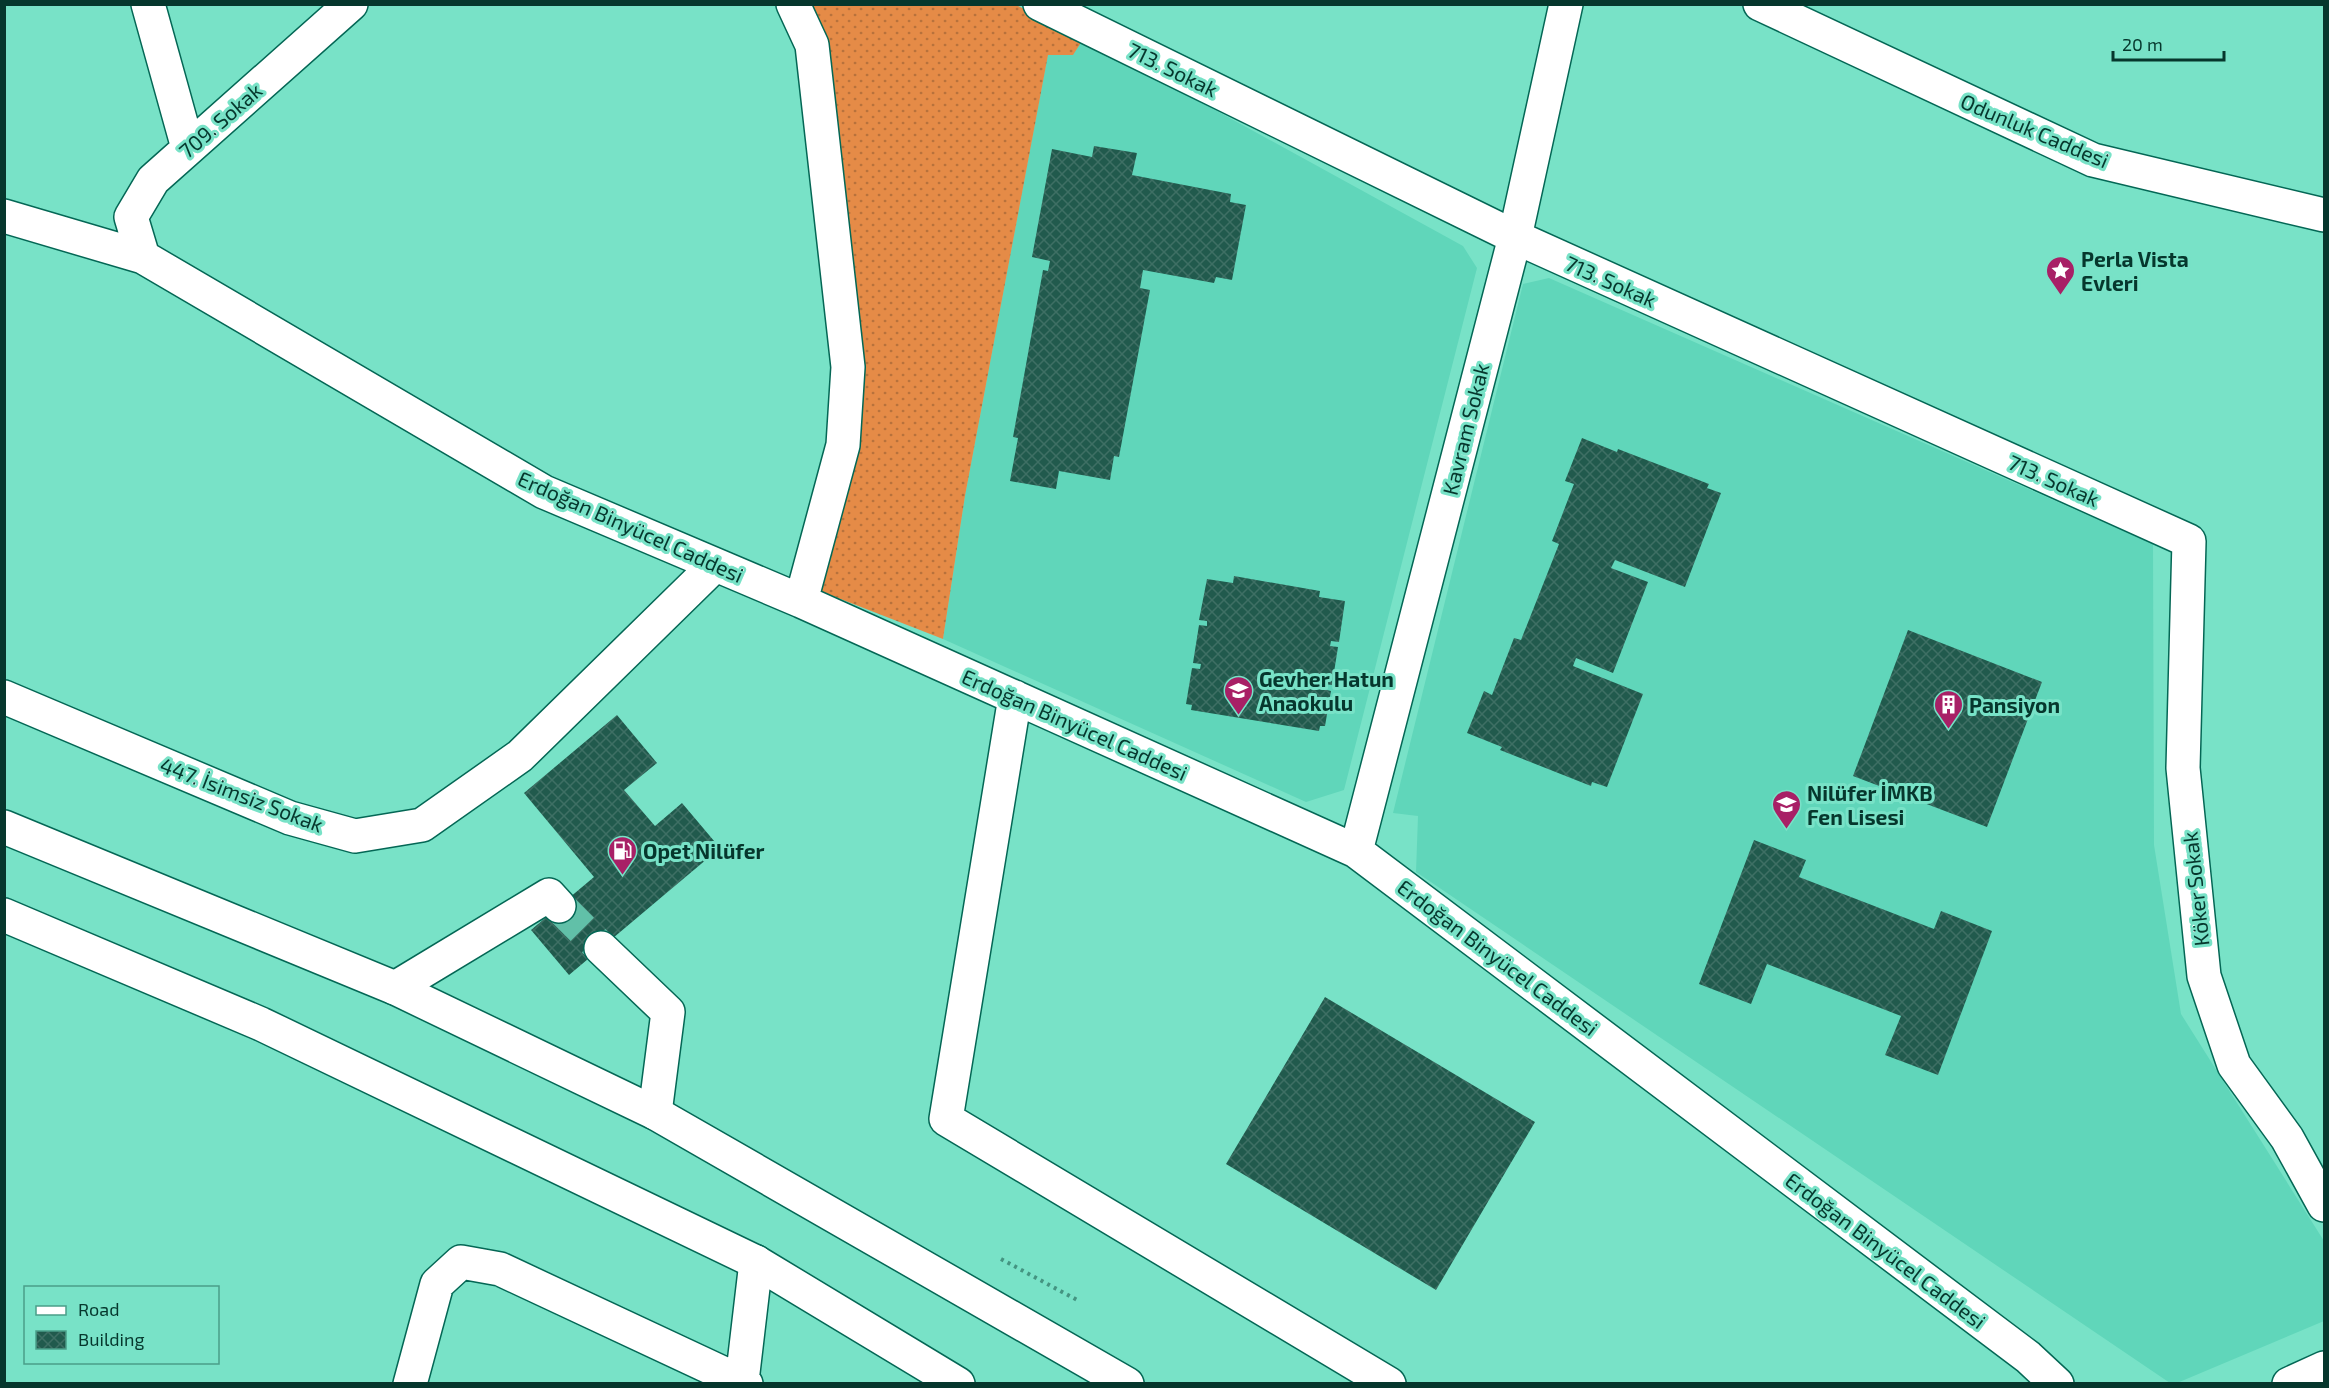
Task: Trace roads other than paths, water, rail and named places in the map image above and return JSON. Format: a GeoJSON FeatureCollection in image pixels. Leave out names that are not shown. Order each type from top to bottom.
{"type":"FeatureCollection","features":[{"type":"Feature","properties":{"kind":"street"},"geometry":{"type":"LineString","coordinates":[[148,4],[188,148]]}},
{"type":"Feature","properties":{"kind":"street","name":"709. Sokak"},"geometry":{"type":"LineString","coordinates":[[143,257],[130,217],[153,180],[351,4]]}},
{"type":"Feature","properties":{"kind":"street"},"geometry":{"type":"LineString","coordinates":[[793,4],[812,45],[848,367],[843,445],[801,601]]}},
{"type":"Feature","properties":{"kind":"street","name":"713. Sokak"},"geometry":{"type":"LineString","coordinates":[[1040,4],[1515,237],[2189,541]]}},
{"type":"Feature","properties":{"kind":"street","name":"Kavram Sokak"},"geometry":{"type":"LineString","coordinates":[[1356,851],[1515,237],[1566,4]]}},
{"type":"Feature","properties":{"kind":"street","name":"Odunluk Caddesi"},"geometry":{"type":"LineString","coordinates":[[1760,4],[2093,160],[2325,215]]}},
{"type":"Feature","properties":{"kind":"street","name":"Erdoğan Binyücel Caddesi"},"geometry":{"type":"LineString","coordinates":[[4,216],[143,257],[544,492],[801,601],[1356,851],[2028,1357],[2057,1383]]}},
{"type":"Feature","properties":{"kind":"street","name":"Köker Sokak"},"geometry":{"type":"LineString","coordinates":[[2189,541],[2183,768],[2204,976],[2234,1065],[2288,1138],[2325,1205]]}},
{"type":"Feature","properties":{"kind":"street","name":"447. İsimsiz Sokak"},"geometry":{"type":"LineString","coordinates":[[4,697],[290,818],[355,836],[422,825],[520,756],[716,565]]}},
{"type":"Feature","properties":{"kind":"street"},"geometry":{"type":"LineString","coordinates":[[1015,697],[946,1119],[1389,1383]]}},
{"type":"Feature","properties":{"kind":"street"},"geometry":{"type":"LineString","coordinates":[[4,827],[395,988],[655,1113],[1127,1383]]}},
{"type":"Feature","properties":{"kind":"street"},"geometry":{"type":"LineString","coordinates":[[395,988],[549,895],[560,906]]}},
{"type":"Feature","properties":{"kind":"street"},"geometry":{"type":"LineString","coordinates":[[4,915],[261,1024],[756,1262],[958,1383]]}},
{"type":"Feature","properties":{"kind":"street"},"geometry":{"type":"LineString","coordinates":[[601,948],[668,1012],[655,1113]]}},
{"type":"Feature","properties":{"kind":"street"},"geometry":{"type":"LineString","coordinates":[[410,1383],[437,1284],[461,1262],[500,1269],[744,1382],[756,1262]]}},
{"type":"Feature","properties":{"kind":"street"},"geometry":{"type":"LineString","coordinates":[[2289,1383],[2325,1368]]}},
{"type":"Feature","properties":{"kind":"tunnel"},"geometry":{"type":"LineString","coordinates":[[559,906],[601,948]]}},
{"type":"Feature","properties":{"kind":"place","name":"Perla Vista Evleri"},"geometry":{"type":"Point","coordinates":[2060,296]}},
{"type":"Feature","properties":{"kind":"place","name":"Gevher Hatun Anaokulu"},"geometry":{"type":"Point","coordinates":[1238,716]}},
{"type":"Feature","properties":{"kind":"place","name":"Pansiyon"},"geometry":{"type":"Point","coordinates":[1948,730]}},
{"type":"Feature","properties":{"kind":"place","name":"Nilüfer İMKB Fen Lisesi"},"geometry":{"type":"Point","coordinates":[1786,830]}},
{"type":"Feature","properties":{"kind":"place","name":"Opet Nilüfer"},"geometry":{"type":"Point","coordinates":[622,876]}}]}
